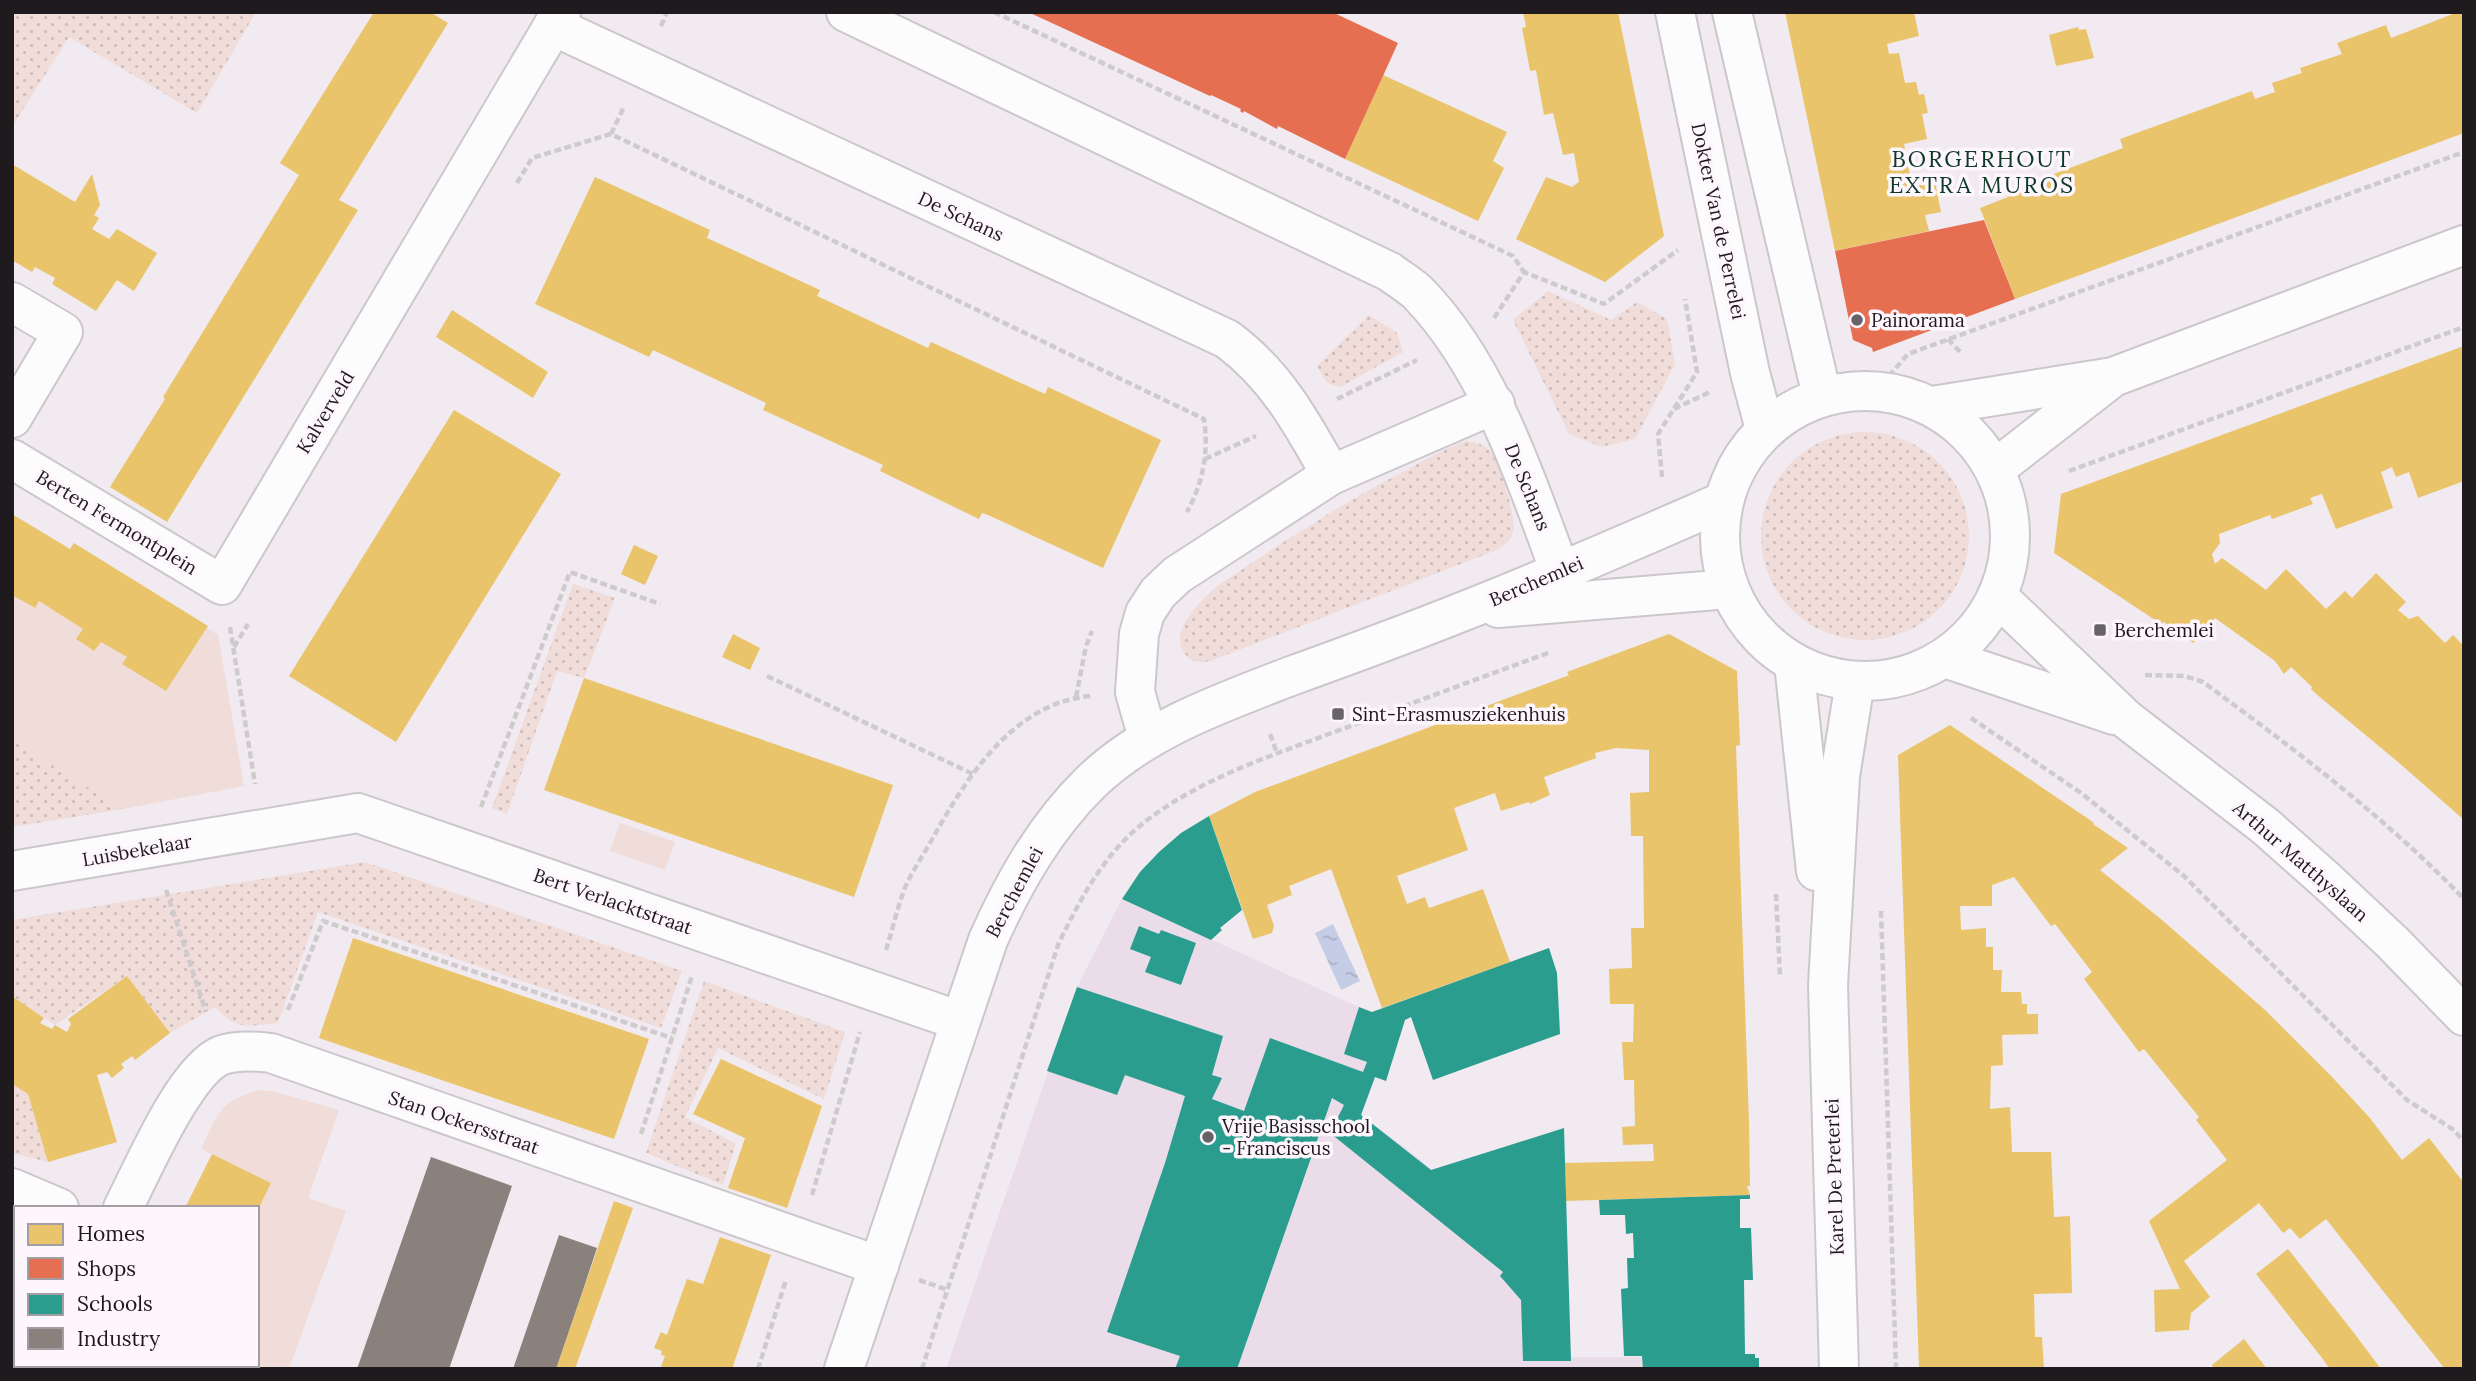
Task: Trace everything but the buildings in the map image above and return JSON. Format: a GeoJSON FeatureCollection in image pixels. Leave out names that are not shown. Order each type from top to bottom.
{"type":"FeatureCollection","features":[{"type":"Feature","properties":{"kind":"street","name":"De Schans"},"geometry":{"type":"LineString","coordinates":[[846,12],[1390,272],[1419,293],[1436,314],[1494,404],[1560,571]]}},
{"type":"Feature","properties":{"kind":"street","name":"Dokter Van de Perrelei"},"geometry":{"type":"LineString","coordinates":[[1675,12],[1765,429]]}},
{"type":"Feature","properties":{"kind":"street"},"geometry":{"type":"LineString","coordinates":[[1731,12],[1819,388]]}},
{"type":"Feature","properties":{"kind":"street","name":"De Schans"},"geometry":{"type":"LineString","coordinates":[[557,19],[1227,339],[1265,371],[1298,417],[1331,475]]}},
{"type":"Feature","properties":{"kind":"street","name":"Kalverveld"},"geometry":{"type":"LineString","coordinates":[[222,585],[557,19]]}},
{"type":"Feature","properties":{"kind":"street"},"geometry":{"type":"LineString","coordinates":[[1944,405],[1995,469],[2009,511],[2010,555],[1997,596],[1975,631],[1945,658],[1921,671],[1895,679],[1855,682],[1829,677],[1794,663],[1766,643],[1751,627],[1729,589],[1719,546],[1722,502],[1738,463],[1765,429],[1819,388],[1896,394],[1944,405],[2113,377],[2464,245]]}},
{"type":"Feature","properties":{"kind":"street"},"geometry":{"type":"LineString","coordinates":[[12,302],[63,332],[12,418]]}},
{"type":"Feature","properties":{"kind":"street"},"geometry":{"type":"LineString","coordinates":[[1995,469],[2113,377]]}},
{"type":"Feature","properties":{"kind":"street"},"geometry":{"type":"LineString","coordinates":[[1148,738],[1135,692],[1139,634],[1145,613],[1158,593],[1177,575],[1331,475],[1494,404]]}},
{"type":"Feature","properties":{"kind":"street","name":"Berten Fermontplein"},"geometry":{"type":"LineString","coordinates":[[12,459],[222,585]]}},
{"type":"Feature","properties":{"kind":"street","name":"Berchemlei"},"geometry":{"type":"LineString","coordinates":[[844,1369],[988,940],[1007,897],[1030,856],[1092,781],[1148,738],[1253,691],[1465,611],[1722,502]]}},
{"type":"Feature","properties":{"kind":"street","name":"Berchemlei"},"geometry":{"type":"LineString","coordinates":[[1465,611],[1729,589]]}},
{"type":"Feature","properties":{"kind":"street","name":"Arthur Matthyslaan"},"geometry":{"type":"LineString","coordinates":[[1997,596],[2126,719],[2296,853],[2392,942],[2464,1016]]}},
{"type":"Feature","properties":{"kind":"street","name":"Arthur Matthyslaan"},"geometry":{"type":"LineString","coordinates":[[1945,658],[2126,719]]}},
{"type":"Feature","properties":{"kind":"street","name":"Karel De Preterlei"},"geometry":{"type":"LineString","coordinates":[[1794,663],[1828,985],[1839,1369]]}},
{"type":"Feature","properties":{"kind":"street","name":"Karel De Preterlei"},"geometry":{"type":"LineString","coordinates":[[1828,985],[1840,776],[1855,682]]}},
{"type":"Feature","properties":{"kind":"street","name":"Bert Verlacktstraat"},"geometry":{"type":"LineString","coordinates":[[261,828],[358,813],[960,1021]]}},
{"type":"Feature","properties":{"kind":"street","name":"Luisbekelaar"},"geometry":{"type":"LineString","coordinates":[[12,871],[261,828]]}},
{"type":"Feature","properties":{"kind":"street","name":"Stan Ockersstraat"},"geometry":{"type":"LineString","coordinates":[[221,1056],[256,1051],[271,1053],[879,1266]]}},
{"type":"Feature","properties":{"kind":"street"},"geometry":{"type":"LineString","coordinates":[[124,1206],[185,1089],[200,1070],[221,1056]]}},
{"type":"Feature","properties":{"kind":"street"},"geometry":{"type":"LineString","coordinates":[[12,1188],[54,1206]]}},
{"type":"Feature","properties":{"kind":"path"},"geometry":{"type":"LineString","coordinates":[[994,12],[1513,256],[1524,272]]}},
{"type":"Feature","properties":{"kind":"path"},"geometry":{"type":"LineString","coordinates":[[510,193],[532,158],[611,135],[624,141],[1205,419],[1206,459],[1185,515]]}},
{"type":"Feature","properties":{"kind":"path"},"geometry":{"type":"LineString","coordinates":[[1889,376],[1908,354],[2464,152]]}},
{"type":"Feature","properties":{"kind":"path"},"geometry":{"type":"LineString","coordinates":[[1677,250],[1679,264]]}},
{"type":"Feature","properties":{"kind":"path"},"geometry":{"type":"LineString","coordinates":[[1666,526],[1658,434],[1697,372],[1684,291]]}},
{"type":"Feature","properties":{"kind":"path"},"geometry":{"type":"LineString","coordinates":[[2066,472],[2464,327]]}},
{"type":"Feature","properties":{"kind":"path"},"geometry":{"type":"LineString","coordinates":[[1819,388],[1853,374],[1889,376],[1924,386],[1944,405]]}},
{"type":"Feature","properties":{"kind":"path"},"geometry":{"type":"LineString","coordinates":[[465,850],[570,572],[660,604]]}},
{"type":"Feature","properties":{"kind":"path"},"geometry":{"type":"LineString","coordinates":[[222,585],[261,828]]}},
{"type":"Feature","properties":{"kind":"path"},"geometry":{"type":"LineString","coordinates":[[234,647],[248,623]]}},
{"type":"Feature","properties":{"kind":"path"},"geometry":{"type":"LineString","coordinates":[[1076,697],[1086,646],[1094,624]]}},
{"type":"Feature","properties":{"kind":"path"},"geometry":{"type":"LineString","coordinates":[[922,1369],[1058,945],[1077,906],[1103,863],[1149,819],[1204,784],[1277,753],[1562,648]]}},
{"type":"Feature","properties":{"kind":"path"},"geometry":{"type":"LineString","coordinates":[[2132,671],[2144,675],[2185,677],[2203,682],[2309,760],[2464,899]]}},
{"type":"Feature","properties":{"kind":"path"},"geometry":{"type":"LineString","coordinates":[[767,677],[974,774]]}},
{"type":"Feature","properties":{"kind":"path"},"geometry":{"type":"LineString","coordinates":[[1962,713],[2081,793],[2184,876],[2407,1100],[2454,1130],[2464,1142]]}},
{"type":"Feature","properties":{"kind":"path"},"geometry":{"type":"LineString","coordinates":[[152,848],[221,1056]]}},
{"type":"Feature","properties":{"kind":"path"},"geometry":{"type":"LineString","coordinates":[[1881,903],[1896,1369]]}},
{"type":"Feature","properties":{"kind":"path"},"geometry":{"type":"LineString","coordinates":[[271,1053],[323,921],[672,1038]]}},
{"type":"Feature","properties":{"kind":"path"},"geometry":{"type":"LineString","coordinates":[[626,1178],[706,933]]}},
{"type":"Feature","properties":{"kind":"shaded area"},"geometry":{"type":"Polygon","coordinates":[[[12,12],[256,12],[197,113],[69,37],[12,127],[12,12]]]}},
{"type":"Feature","properties":{"kind":"shaded area"},"geometry":{"type":"Polygon","coordinates":[[[1548,291],[1611,320],[1637,302],[1667,319],[1675,364],[1635,439],[1601,447],[1569,434],[1513,320],[1548,291]]]}},
{"type":"Feature","properties":{"kind":"shaded area"},"geometry":{"type":"Polygon","coordinates":[[[1369,315],[1397,333],[1403,352],[1340,387],[1327,383],[1317,366],[1369,315]]]}},
{"type":"Feature","properties":{"kind":"shaded area"},"geometry":{"type":"Polygon","coordinates":[[[1865,432],[1905,440],[1938,463],[1961,496],[1969,536],[1961,576],[1938,609],[1905,632],[1865,640],[1825,632],[1792,609],[1769,576],[1761,536],[1769,496],[1792,463],[1825,440],[1865,432]]]}},
{"type":"Feature","properties":{"kind":"shaded area"},"geometry":{"type":"Polygon","coordinates":[[[1467,441],[1489,449],[1503,479],[1514,525],[1512,535],[1503,545],[1494,551],[1213,660],[1193,660],[1181,648],[1180,638],[1187,619],[1216,587],[1352,500],[1432,456],[1467,441]]]}},
{"type":"Feature","properties":{"kind":"shaded area"},"geometry":{"type":"Polygon","coordinates":[[[573,584],[615,598],[584,678],[557,671],[507,814],[492,808],[573,584]]]}},
{"type":"Feature","properties":{"kind":"shaded area"},"geometry":{"type":"Polygon","coordinates":[[[12,595],[34,608],[39,601],[83,629],[76,640],[94,651],[101,642],[127,657],[123,664],[166,691],[207,628],[218,635],[244,786],[123,809],[12,740],[12,595]]]}},
{"type":"Feature","properties":{"kind":"shaded area"},"geometry":{"type":"Polygon","coordinates":[[[12,740],[123,809],[12,827],[12,740]]]}},
{"type":"Feature","properties":{"kind":"shaded area"},"geometry":{"type":"Polygon","coordinates":[[[620,823],[675,842],[665,870],[610,851],[620,823]]]}},
{"type":"Feature","properties":{"kind":"shaded area"},"geometry":{"type":"Polygon","coordinates":[[[365,862],[682,971],[661,1028],[318,912],[278,1023],[244,1025],[230,1020],[215,1007],[170,1033],[127,976],[55,1025],[12,996],[12,920],[365,862]]]}},
{"type":"Feature","properties":{"kind":"shaded area","name":"Vrije Basisschool - Franciscus"},"geometry":{"type":"Polygon","coordinates":[[[1122,899],[1359,1007],[1344,1054],[1367,1062],[1363,1072],[1375,1077],[1361,1115],[1421,1160],[1569,1299],[1571,1357],[1759,1358],[1759,1369],[1218,1369],[1180,1356],[1175,1369],[946,1369],[1077,987],[1122,899]]]}},
{"type":"Feature","properties":{"kind":"shaded area"},"geometry":{"type":"Polygon","coordinates":[[[704,981],[845,1032],[824,1099],[718,1048],[685,1117],[736,1144],[723,1185],[646,1153],[704,981]]]}},
{"type":"Feature","properties":{"kind":"shaded area"},"geometry":{"type":"Polygon","coordinates":[[[12,1084],[28,1094],[48,1162],[12,1153],[12,1084]]]}},
{"type":"Feature","properties":{"kind":"shaded area"},"geometry":{"type":"Polygon","coordinates":[[[260,1090],[276,1092],[339,1110],[308,1198],[346,1211],[289,1369],[184,1369],[259,1367],[259,1208],[271,1183],[201,1149],[222,1110],[246,1094],[260,1090]]]}},
{"type":"Feature","properties":{"kind":"water"},"geometry":{"type":"Polygon","coordinates":[[[1333,924],[1360,981],[1341,990],[1315,933],[1333,924]]]}},
{"type":"Feature","properties":{"kind":"place","name":"Painorama"},"geometry":{"type":"Point","coordinates":[1857,320]}},
{"type":"Feature","properties":{"kind":"place","name":"Berchemlei"},"geometry":{"type":"Point","coordinates":[2100,630]}},
{"type":"Feature","properties":{"kind":"place","name":"Sint-Erasmusziekenhuis"},"geometry":{"type":"Point","coordinates":[1338,714]}},
{"type":"Feature","properties":{"kind":"place","name":"Vrije Basisschool - Franciscus"},"geometry":{"type":"Point","coordinates":[1208,1137]}},
{"type":"Feature","properties":{"kind":"district","name":"BORGERHOUT EXTRA MUROS"},"geometry":{"type":"Point","coordinates":[1982,172]}}]}
